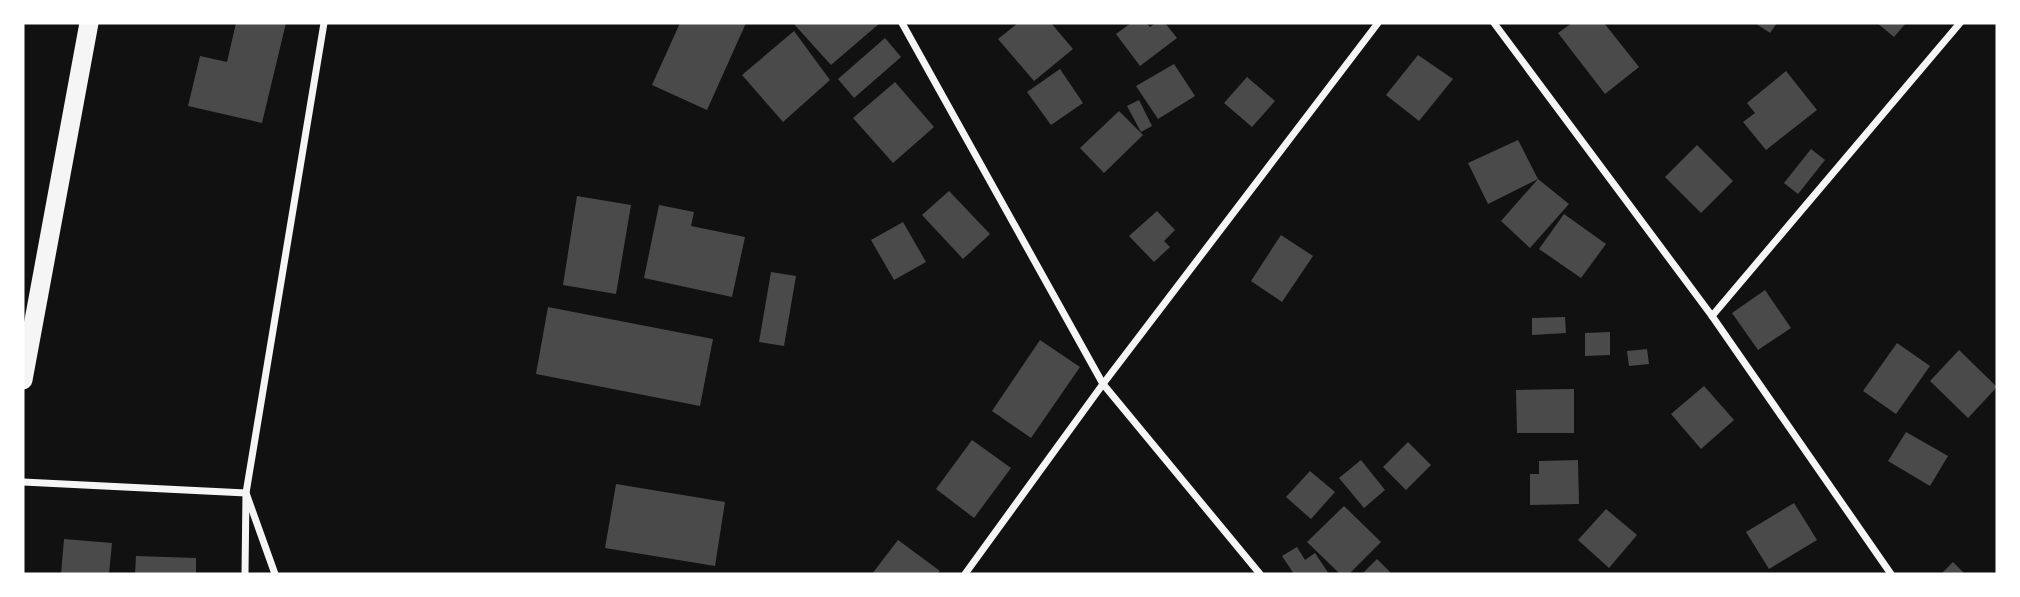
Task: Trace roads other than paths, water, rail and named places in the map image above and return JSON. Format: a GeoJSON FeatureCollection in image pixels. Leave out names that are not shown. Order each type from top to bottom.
{"type":"FeatureCollection","features":[{"type":"Feature","properties":{"kind":"highway"},"geometry":{"type":"LineString","coordinates":[[23,380],[89,23]]}},
{"type":"Feature","properties":{"kind":"street"},"geometry":{"type":"LineString","coordinates":[[246,574],[246,493],[324,23]]}},
{"type":"Feature","properties":{"kind":"street"},"geometry":{"type":"LineString","coordinates":[[902,23],[1103,384],[1260,574]]}},
{"type":"Feature","properties":{"kind":"street"},"geometry":{"type":"LineString","coordinates":[[965,574],[1103,384],[1378,23]]}},
{"type":"Feature","properties":{"kind":"street"},"geometry":{"type":"LineString","coordinates":[[1494,23],[1712,316],[1891,574]]}},
{"type":"Feature","properties":{"kind":"street"},"geometry":{"type":"LineString","coordinates":[[1712,316],[1960,23]]}},
{"type":"Feature","properties":{"kind":"street"},"geometry":{"type":"LineString","coordinates":[[23,482],[246,493]]}},
{"type":"Feature","properties":{"kind":"street"},"geometry":{"type":"LineString","coordinates":[[246,493],[275,574]]}}]}
